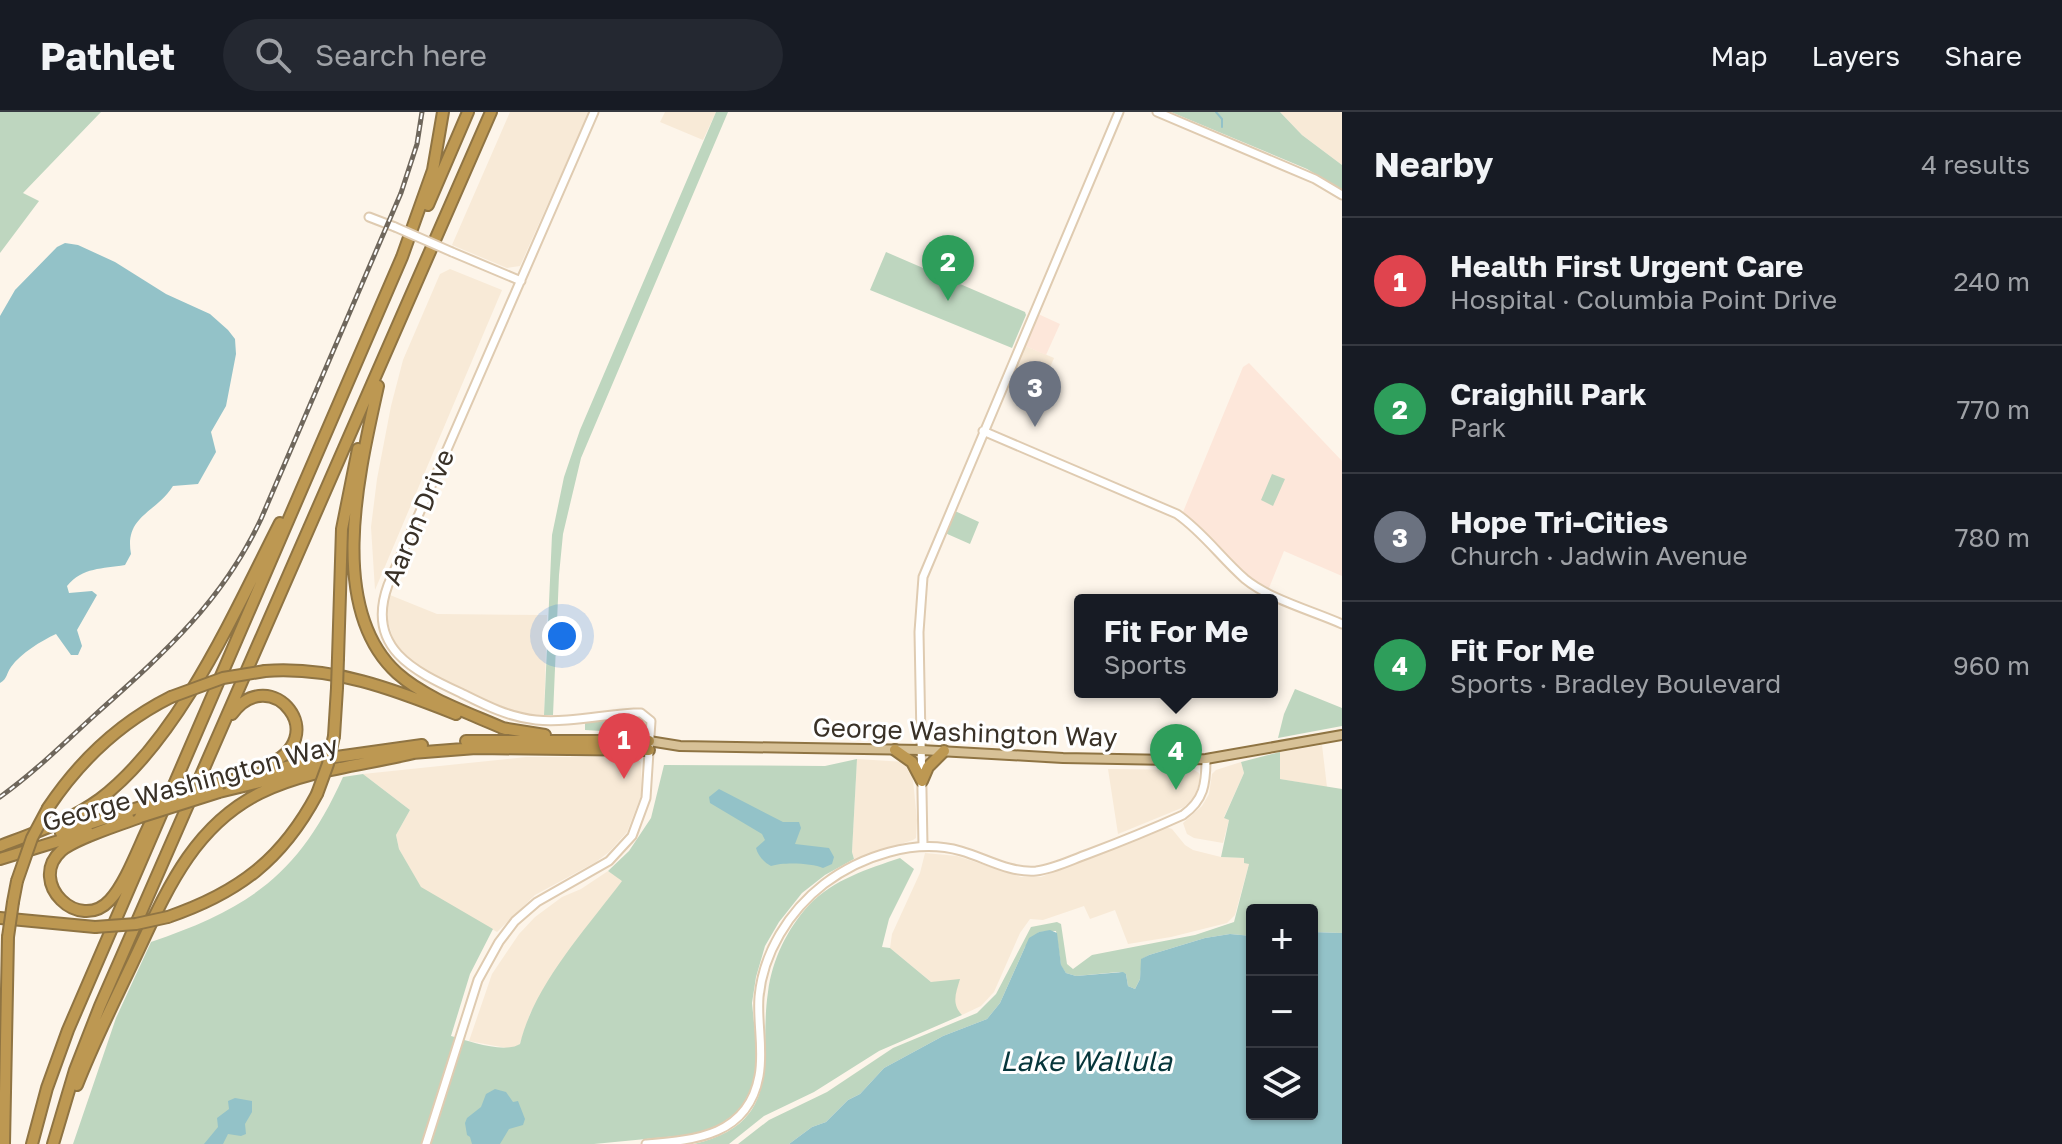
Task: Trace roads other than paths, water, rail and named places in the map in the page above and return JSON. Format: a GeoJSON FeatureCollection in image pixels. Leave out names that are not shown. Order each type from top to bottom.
{"type":"FeatureCollection","features":[{"type":"Feature","properties":{"kind":"highway"},"geometry":{"type":"LineString","coordinates":[[32,1144],[47,1088],[68,1030],[402,257],[433,170],[443,112]]}},
{"type":"Feature","properties":{"kind":"highway"},"geometry":{"type":"LineString","coordinates":[[402,257],[425,213],[468,112]]}},
{"type":"Feature","properties":{"kind":"highway"},"geometry":{"type":"LineString","coordinates":[[55,1144],[86,1040],[491,112]]}},
{"type":"Feature","properties":{"kind":"highway"},"geometry":{"type":"LineString","coordinates":[[0,918],[95,927],[136,924],[168,917],[218,897],[258,871],[288,841],[317,794],[334,736],[340,552],[360,443],[378,386],[430,252]]}},
{"type":"Feature","properties":{"kind":"highway"},"geometry":{"type":"LineString","coordinates":[[378,386],[362,459],[356,509],[357,585],[368,633],[386,662],[412,685],[505,729]]}},
{"type":"Feature","properties":{"kind":"highway"},"geometry":{"type":"LineString","coordinates":[[0,848],[82,810],[147,756],[230,622],[323,440]]}},
{"type":"Feature","properties":{"kind":"highway"},"geometry":{"type":"LineString","coordinates":[[4,1144],[8,937],[17,881],[32,838],[71,774],[102,743],[134,718],[171,697],[223,678],[265,671],[318,671],[365,680],[505,729],[585,740]]}},
{"type":"Feature","properties":{"kind":"highway"},"geometry":{"type":"LineString","coordinates":[[214,747],[236,707],[249,698],[262,695],[274,698],[285,704],[295,717],[297,733],[286,754],[276,762],[223,785]]}},
{"type":"Feature","properties":{"kind":"highway"},"geometry":{"type":"LineString","coordinates":[[136,814],[61,852],[50,872],[51,885],[61,902],[85,911],[98,909],[112,899],[193,740]]}},
{"type":"Feature","properties":{"kind":"highway","name":"George Washington Way"},"geometry":{"type":"LineString","coordinates":[[0,859],[223,785],[315,760],[389,748],[478,741],[585,740],[649,746]]}},
{"type":"Feature","properties":{"kind":"highway","name":"George Washington Way"},"geometry":{"type":"LineString","coordinates":[[223,785],[418,752],[476,748],[649,746]]}},
{"type":"Feature","properties":{"kind":"highway"},"geometry":{"type":"LineString","coordinates":[[895,750],[912,762],[922,781]]}},
{"type":"Feature","properties":{"kind":"highway"},"geometry":{"type":"LineString","coordinates":[[922,781],[928,767],[944,751]]}},
{"type":"Feature","properties":{"kind":"highway"},"geometry":{"type":"LineString","coordinates":[[55,1144],[81,1074],[173,879],[203,836],[233,809],[273,787],[418,752]]}},
{"type":"Feature","properties":{"kind":"highway","name":"George Washington Way"},"geometry":{"type":"LineString","coordinates":[[0,848],[136,814]]}},
{"type":"Feature","properties":{"kind":"main road"},"geometry":{"type":"LineString","coordinates":[[1327,738],[1342,728]]}},
{"type":"Feature","properties":{"kind":"main road","name":"George Washington Way"},"geometry":{"type":"LineString","coordinates":[[649,746],[1206,759],[1342,735]]}},
{"type":"Feature","properties":{"kind":"street","name":"Aaron Drive"},"geometry":{"type":"LineString","coordinates":[[594,112],[388,585],[383,610],[386,633],[393,648],[408,666],[496,710],[523,718],[549,721],[641,713],[651,721],[649,746]]}},
{"type":"Feature","properties":{"kind":"street"},"geometry":{"type":"LineString","coordinates":[[923,845],[919,632],[923,577],[1119,112]]}},
{"type":"Feature","properties":{"kind":"street"},"geometry":{"type":"LineString","coordinates":[[1157,112],[1315,179],[1342,195]]}},
{"type":"Feature","properties":{"kind":"street"},"geometry":{"type":"LineString","coordinates":[[369,217],[521,281]]}},
{"type":"Feature","properties":{"kind":"street"},"geometry":{"type":"LineString","coordinates":[[983,431],[1177,514],[1202,534],[1247,580],[1272,594]]}},
{"type":"Feature","properties":{"kind":"street"},"geometry":{"type":"LineString","coordinates":[[1278,596],[1342,624]]}},
{"type":"Feature","properties":{"kind":"street"},"geometry":{"type":"LineString","coordinates":[[426,1144],[478,980],[487,961],[522,915],[547,895],[609,861],[632,836],[646,798],[649,746]]}},
{"type":"Feature","properties":{"kind":"street"},"geometry":{"type":"LineString","coordinates":[[646,1144],[706,1137],[729,1124],[743,1111],[753,1095],[759,1075],[759,996],[766,966],[780,933],[801,906],[833,878],[889,853],[923,845],[962,851],[1021,871],[1047,869],[1183,815],[1198,802],[1203,792],[1206,759]]}},
{"type":"Feature","properties":{"kind":"water"},"geometry":{"type":"Polygon","coordinates":[[[65,243],[78,245],[115,262],[166,294],[210,314],[235,339],[236,354],[226,406],[211,432],[216,452],[198,484],[173,486],[143,516],[132,531],[131,554],[125,565],[86,572],[67,586],[69,593],[92,591],[97,595],[77,630],[82,646],[78,655],[71,655],[56,634],[20,657],[0,683],[0,316],[15,290],[57,247],[65,243]]]}},
{"type":"Feature","properties":{"kind":"water"},"geometry":{"type":"Polygon","coordinates":[[[719,789],[783,822],[799,822],[801,828],[795,844],[829,848],[834,857],[832,864],[823,868],[805,864],[771,866],[756,848],[765,840],[762,834],[710,803],[709,797],[719,789]]]}},
{"type":"Feature","properties":{"kind":"water","name":"Lake Wallula"},"geometry":{"type":"Polygon","coordinates":[[[1050,930],[1057,933],[1061,965],[1066,973],[1076,976],[1123,972],[1128,986],[1135,989],[1140,979],[1141,959],[1149,955],[1205,938],[1230,934],[1246,935],[1246,1120],[1318,1120],[1318,932],[1342,933],[1342,1144],[789,1144],[812,1127],[826,1122],[848,1100],[860,1094],[884,1068],[943,1036],[987,1019],[1000,1003],[1029,938],[1050,930]]]}},
{"type":"Feature","properties":{"kind":"water"},"geometry":{"type":"Polygon","coordinates":[[[495,1089],[506,1092],[513,1102],[518,1101],[525,1119],[523,1125],[509,1129],[500,1144],[472,1144],[467,1135],[467,1118],[481,1107],[486,1094],[495,1089]]]}},
{"type":"Feature","properties":{"kind":"water"},"geometry":{"type":"Polygon","coordinates":[[[235,1098],[252,1101],[252,1112],[245,1124],[246,1134],[228,1134],[223,1144],[204,1144],[218,1127],[217,1118],[229,1109],[228,1101],[235,1098]]]}},
{"type":"Feature","properties":{"kind":"waterway"},"geometry":{"type":"LineString","coordinates":[[1216,112],[1222,119],[1222,127]]}},
{"type":"Feature","properties":{"kind":"railway"},"geometry":{"type":"LineString","coordinates":[[0,797],[50,756],[190,625],[246,549],[401,193],[417,144],[422,112]]}},
{"type":"Feature","properties":{"kind":"place","name":"Craighill Park"},"geometry":{"type":"Point","coordinates":[948,301]}},
{"type":"Feature","properties":{"kind":"place","name":"Hope Tri-Cities"},"geometry":{"type":"Point","coordinates":[1035,427]}},
{"type":"Feature","properties":{"kind":"place","name":"Health First Urgent Care"},"geometry":{"type":"Point","coordinates":[624,779]}},
{"type":"Feature","properties":{"kind":"place","name":"Fit For Me"},"geometry":{"type":"Point","coordinates":[1176,790]}}]}
